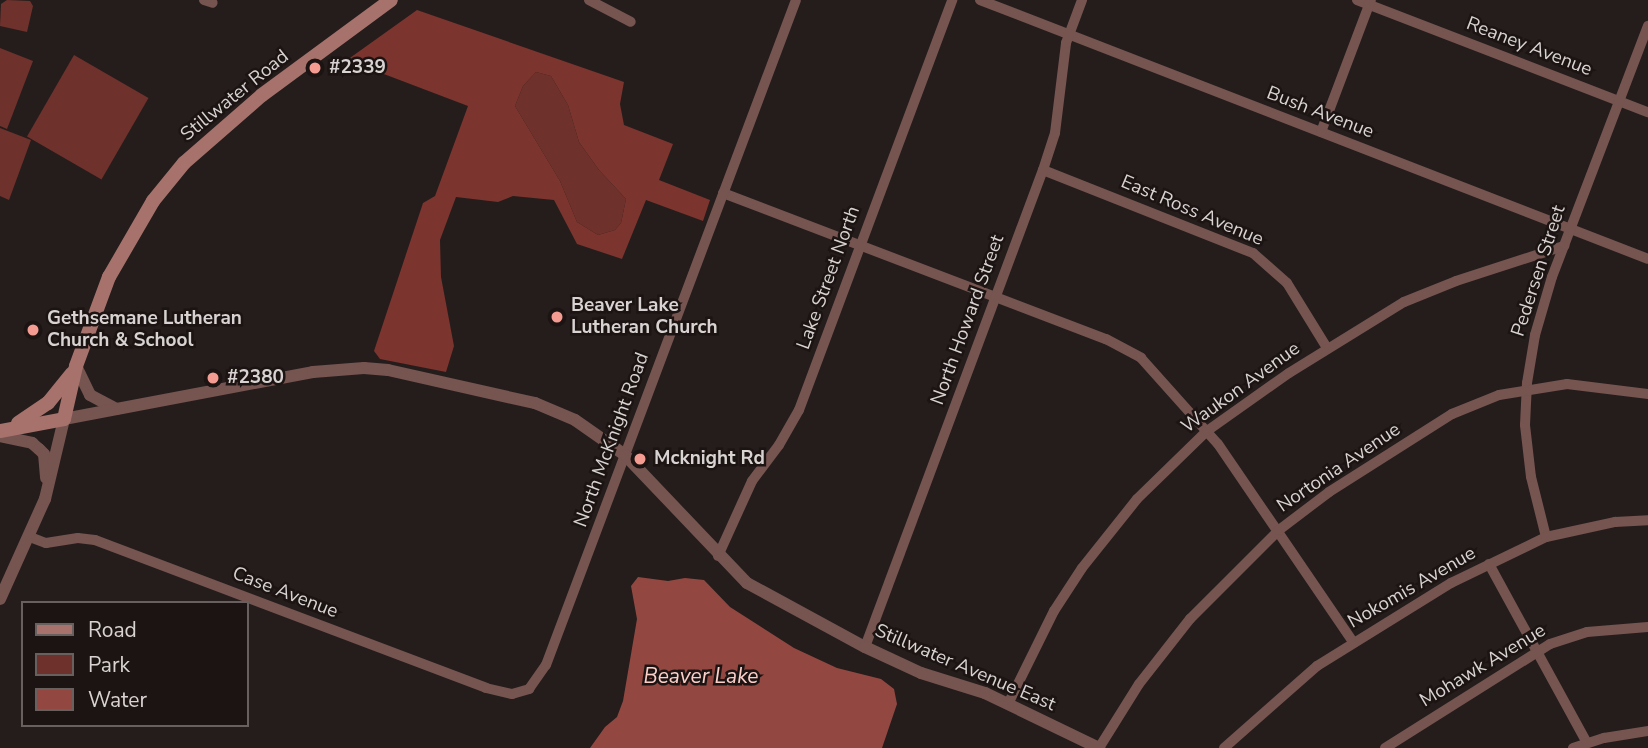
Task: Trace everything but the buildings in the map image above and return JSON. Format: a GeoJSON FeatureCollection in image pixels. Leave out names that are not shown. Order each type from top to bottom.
{"type":"FeatureCollection","features":[{"type":"Feature","properties":{"kind":"main road","name":"Stillwater Road"},"geometry":{"type":"LineString","coordinates":[[64,419],[76,366],[99,300],[126,243],[153,201],[184,163],[262,94],[391,0]]}},
{"type":"Feature","properties":{"kind":"main road"},"geometry":{"type":"LineString","coordinates":[[2,432],[32,416],[48,403],[76,366]]}},
{"type":"Feature","properties":{"kind":"main road"},"geometry":{"type":"LineString","coordinates":[[2,432],[64,419]]}},
{"type":"Feature","properties":{"kind":"street"},"geometry":{"type":"LineString","coordinates":[[589,0],[631,22]]}},
{"type":"Feature","properties":{"kind":"street","name":"North McKnight Road"},"geometry":{"type":"LineString","coordinates":[[526,690],[539,680],[546,665],[796,0]]}},
{"type":"Feature","properties":{"kind":"street","name":"Lake Street North"},"geometry":{"type":"LineString","coordinates":[[718,556],[752,481],[779,445],[799,410],[952,0]]}},
{"type":"Feature","properties":{"kind":"street","name":"Bush Avenue"},"geometry":{"type":"LineString","coordinates":[[980,0],[1648,259]]}},
{"type":"Feature","properties":{"kind":"street","name":"North Howard Street"},"geometry":{"type":"LineString","coordinates":[[865,647],[1043,170],[1055,133],[1069,34],[1082,0]]}},
{"type":"Feature","properties":{"kind":"street","name":"Reaney Avenue"},"geometry":{"type":"LineString","coordinates":[[1357,0],[1370,2],[1648,112]]}},
{"type":"Feature","properties":{"kind":"street"},"geometry":{"type":"LineString","coordinates":[[1321,132],[1370,2]]}},
{"type":"Feature","properties":{"kind":"street","name":"Pedersen Street"},"geometry":{"type":"LineString","coordinates":[[1546,537],[1527,454],[1527,388],[1538,324],[1564,246],[1648,26]]}},
{"type":"Feature","properties":{"kind":"street","name":"East Ross Avenue"},"geometry":{"type":"LineString","coordinates":[[1043,170],[1253,253],[1287,284],[1327,348]]}},
{"type":"Feature","properties":{"kind":"street"},"geometry":{"type":"LineString","coordinates":[[723,193],[1106,339],[1133,352],[1167,384],[1207,431],[1279,530],[1353,642]]}},
{"type":"Feature","properties":{"kind":"street","name":"Waukon Avenue"},"geometry":{"type":"LineString","coordinates":[[1008,704],[1054,611],[1082,568],[1137,499],[1207,431],[1372,320],[1428,292],[1564,246]]}},
{"type":"Feature","properties":{"kind":"street"},"geometry":{"type":"LineString","coordinates":[[76,366],[90,395],[106,406],[120,410]]}},
{"type":"Feature","properties":{"kind":"street","name":"Stillwater Avenue East"},"geometry":{"type":"LineString","coordinates":[[64,419],[313,372],[364,368],[388,370],[535,403],[575,420],[625,455],[718,556],[747,583],[865,647],[921,673],[985,693],[1099,748]]}},
{"type":"Feature","properties":{"kind":"street","name":"Nortonia Avenue"},"geometry":{"type":"LineString","coordinates":[[1099,748],[1139,684],[1183,628],[1279,530],[1329,492],[1452,414],[1499,396],[1527,388],[1592,385],[1648,394]]}},
{"type":"Feature","properties":{"kind":"street"},"geometry":{"type":"LineString","coordinates":[[0,599],[30,537],[46,492],[64,419]]}},
{"type":"Feature","properties":{"kind":"street"},"geometry":{"type":"LineString","coordinates":[[2,432],[32,443],[44,454],[46,492]]}},
{"type":"Feature","properties":{"kind":"street","name":"Nokomis Avenue"},"geometry":{"type":"LineString","coordinates":[[1224,748],[1293,685],[1353,642],[1440,589],[1546,537],[1615,522],[1648,520]]}},
{"type":"Feature","properties":{"kind":"street","name":"Case Avenue"},"geometry":{"type":"LineString","coordinates":[[30,537],[46,543],[78,538],[95,540],[486,688],[508,694],[526,690]]}},
{"type":"Feature","properties":{"kind":"street"},"geometry":{"type":"LineString","coordinates":[[1489,564],[1587,743]]}},
{"type":"Feature","properties":{"kind":"street","name":"Mohawk Avenue"},"geometry":{"type":"LineString","coordinates":[[1385,748],[1536,652],[1587,632],[1648,627]]}},
{"type":"Feature","properties":{"kind":"street"},"geometry":{"type":"LineString","coordinates":[[1573,748],[1648,731]]}},
{"type":"Feature","properties":{"kind":"green space"},"geometry":{"type":"Polygon","coordinates":[[[7,0],[30,1],[33,6],[27,32],[0,26],[1,4],[7,0]]]}},
{"type":"Feature","properties":{"kind":"green space"},"geometry":{"type":"Polygon","coordinates":[[[0,48],[33,61],[7,129],[0,126],[0,48]]]}},
{"type":"Feature","properties":{"kind":"green space"},"geometry":{"type":"Polygon","coordinates":[[[74,55],[148,98],[101,179],[27,136],[74,55]]]}},
{"type":"Feature","properties":{"kind":"green space"},"geometry":{"type":"Polygon","coordinates":[[[536,72],[551,76],[568,105],[579,142],[599,170],[626,199],[621,223],[615,230],[598,235],[577,222],[560,181],[515,106],[523,86],[536,72]]]}},
{"type":"Feature","properties":{"kind":"green space"},"geometry":{"type":"Polygon","coordinates":[[[0,128],[31,140],[9,200],[0,196],[0,128]]]}},
{"type":"Feature","properties":{"kind":"shaded area"},"geometry":{"type":"Polygon","coordinates":[[[417,10],[624,82],[620,104],[624,125],[673,144],[659,180],[710,200],[703,221],[646,200],[622,259],[577,244],[554,200],[513,196],[498,202],[456,197],[440,240],[441,277],[454,346],[446,372],[380,359],[374,351],[423,203],[435,196],[468,106],[347,60],[417,10]],[[536,72],[523,86],[515,106],[560,181],[577,222],[598,235],[615,230],[621,223],[626,199],[599,170],[579,142],[568,105],[551,76],[536,72]]]}},
{"type":"Feature","properties":{"kind":"water","name":"Beaver Lake"},"geometry":{"type":"Polygon","coordinates":[[[638,577],[668,581],[685,578],[704,580],[730,607],[794,648],[837,668],[881,679],[894,689],[897,704],[882,748],[590,748],[605,727],[617,717],[623,701],[637,619],[631,586],[638,577]]]}},
{"type":"Feature","properties":{"kind":"place","name":"#2339"},"geometry":{"type":"Point","coordinates":[315,68]}},
{"type":"Feature","properties":{"kind":"place","name":"Beaver Lake Lutheran Church"},"geometry":{"type":"Point","coordinates":[557,317]}},
{"type":"Feature","properties":{"kind":"place","name":"Gethsemane Lutheran Church & School"},"geometry":{"type":"Point","coordinates":[33,330]}},
{"type":"Feature","properties":{"kind":"place","name":"#2380"},"geometry":{"type":"Point","coordinates":[213,378]}},
{"type":"Feature","properties":{"kind":"place","name":"Mcknight Rd"},"geometry":{"type":"Point","coordinates":[640,459]}}]}
